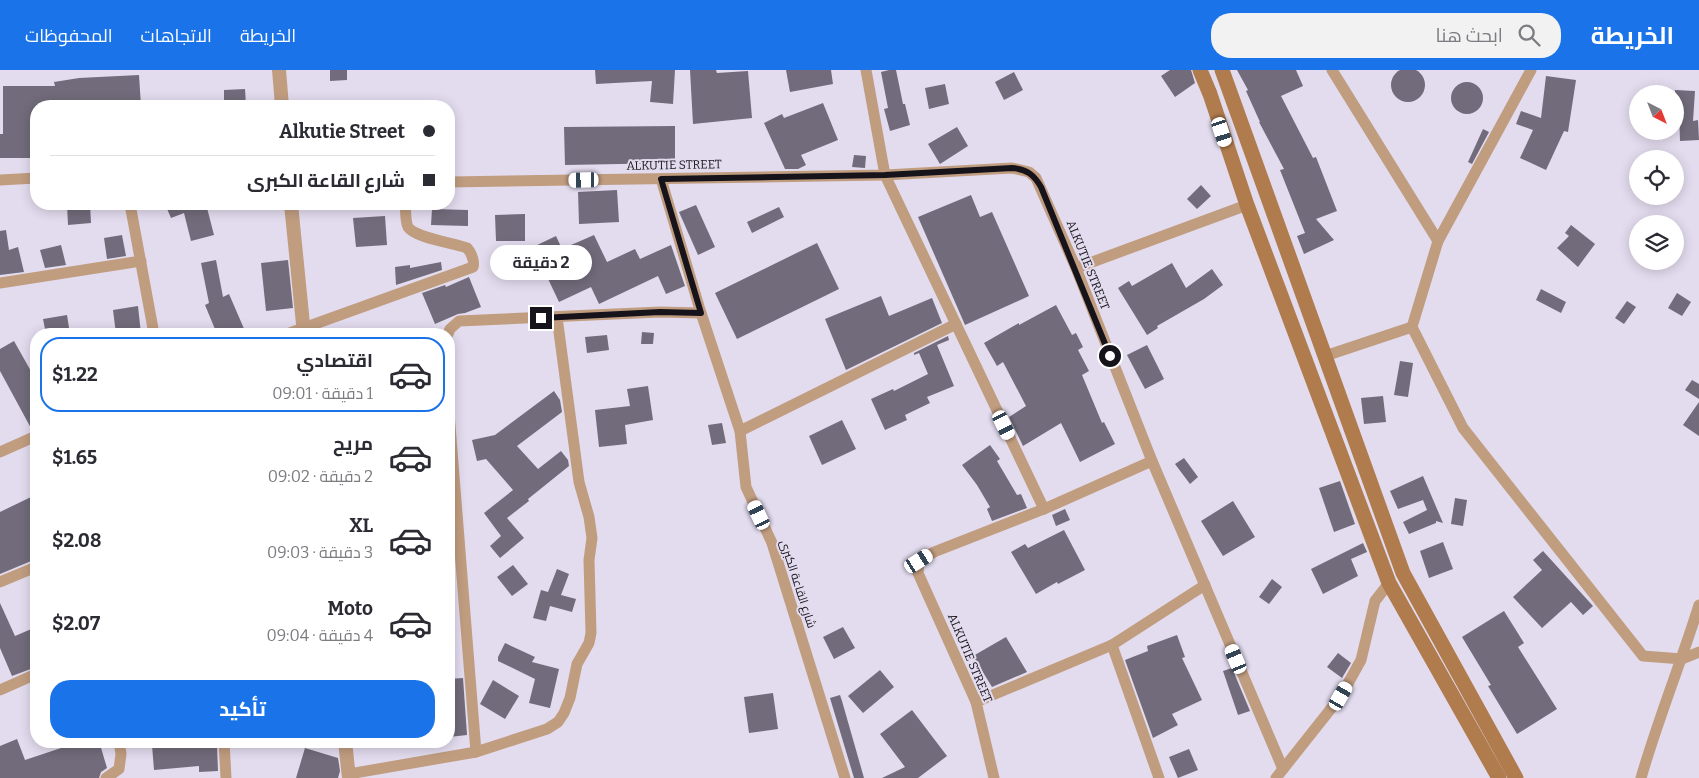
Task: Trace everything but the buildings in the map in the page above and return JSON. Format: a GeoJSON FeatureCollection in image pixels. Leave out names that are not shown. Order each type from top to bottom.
{"type":"FeatureCollection","features":[{"type":"Feature","properties":{"kind":"main road"},"geometry":{"type":"LineString","coordinates":[[1200,70],[1210,94],[1247,206],[1389,583],[1499,778]]}},
{"type":"Feature","properties":{"kind":"main road"},"geometry":{"type":"LineString","coordinates":[[1222,70],[1404,573],[1516,778]]}},
{"type":"Feature","properties":{"kind":"street"},"geometry":{"type":"LineString","coordinates":[[279,70],[282,100]]}},
{"type":"Feature","properties":{"kind":"street"},"geometry":{"type":"LineString","coordinates":[[866,70],[885,175],[1044,509]]}},
{"type":"Feature","properties":{"kind":"street"},"geometry":{"type":"LineString","coordinates":[[1332,70],[1438,241]]}},
{"type":"Feature","properties":{"kind":"street"},"geometry":{"type":"LineString","coordinates":[[1531,70],[1438,241],[1412,328],[1463,428],[1643,656],[1682,658],[1699,652]]}},
{"type":"Feature","properties":{"kind":"street","name":"ALKUTIE STREET"},"geometry":{"type":"LineString","coordinates":[[455,182],[885,175],[1012,168],[1029,172],[1036,178],[1076,268],[1152,461],[1044,509],[934,552],[919,561],[918,573],[976,702],[994,778]]}},
{"type":"Feature","properties":{"kind":"street"},"geometry":{"type":"LineString","coordinates":[[0,180],[30,178]]}},
{"type":"Feature","properties":{"kind":"street","name":"شارع القاعة الكبرى"},"geometry":{"type":"LineString","coordinates":[[661,179],[701,313],[740,431],[746,487],[772,543],[845,778]]}},
{"type":"Feature","properties":{"kind":"street"},"geometry":{"type":"LineString","coordinates":[[1076,268],[1247,206]]}},
{"type":"Feature","properties":{"kind":"street"},"geometry":{"type":"LineString","coordinates":[[131,210],[153,328]]}},
{"type":"Feature","properties":{"kind":"street"},"geometry":{"type":"LineString","coordinates":[[292,210],[303,328]]}},
{"type":"Feature","properties":{"kind":"street"},"geometry":{"type":"LineString","coordinates":[[311,328],[473,268],[474,262],[466,248],[418,234],[410,229],[407,224],[406,210]]}},
{"type":"Feature","properties":{"kind":"street"},"geometry":{"type":"LineString","coordinates":[[0,283],[140,261]]}},
{"type":"Feature","properties":{"kind":"street"},"geometry":{"type":"LineString","coordinates":[[451,328],[459,321],[660,312],[701,313]]}},
{"type":"Feature","properties":{"kind":"street"},"geometry":{"type":"LineString","coordinates":[[346,748],[349,776],[476,752],[547,729],[558,722],[564,713],[570,698],[577,664],[589,643],[591,633],[590,560],[592,538],[589,517],[579,482],[557,317]]}},
{"type":"Feature","properties":{"kind":"street"},"geometry":{"type":"LineString","coordinates":[[740,431],[956,324]]}},
{"type":"Feature","properties":{"kind":"street"},"geometry":{"type":"LineString","coordinates":[[1325,356],[1412,328]]}},
{"type":"Feature","properties":{"kind":"street"},"geometry":{"type":"LineString","coordinates":[[0,452],[30,439]]}},
{"type":"Feature","properties":{"kind":"street"},"geometry":{"type":"LineString","coordinates":[[1152,461],[1283,769]]}},
{"type":"Feature","properties":{"kind":"street"},"geometry":{"type":"LineString","coordinates":[[455,488],[476,752]]}},
{"type":"Feature","properties":{"kind":"street"},"geometry":{"type":"LineString","coordinates":[[0,582],[30,570]]}},
{"type":"Feature","properties":{"kind":"street"},"geometry":{"type":"LineString","coordinates":[[1276,778],[1341,696],[1361,660],[1375,601],[1389,583]]}},
{"type":"Feature","properties":{"kind":"street"},"geometry":{"type":"LineString","coordinates":[[976,702],[1112,646],[1205,585]]}},
{"type":"Feature","properties":{"kind":"street"},"geometry":{"type":"LineString","coordinates":[[1641,778],[1699,605]]}},
{"type":"Feature","properties":{"kind":"street"},"geometry":{"type":"LineString","coordinates":[[1112,646],[1160,778]]}},
{"type":"Feature","properties":{"kind":"street"},"geometry":{"type":"LineString","coordinates":[[0,690],[30,677]]}},
{"type":"Feature","properties":{"kind":"street"},"geometry":{"type":"LineString","coordinates":[[106,778],[118,769],[121,754],[120,748]]}},
{"type":"Feature","properties":{"kind":"street"},"geometry":{"type":"LineString","coordinates":[[224,748],[226,778]]}},
{"type":"Feature","properties":{"kind":"route"},"geometry":{"type":"LineString","coordinates":[[541,318],[660,312],[701,313],[661,179],[885,175],[1012,168],[1029,172],[1036,178],[1041,187],[1076,268],[1110,356]]}}]}
